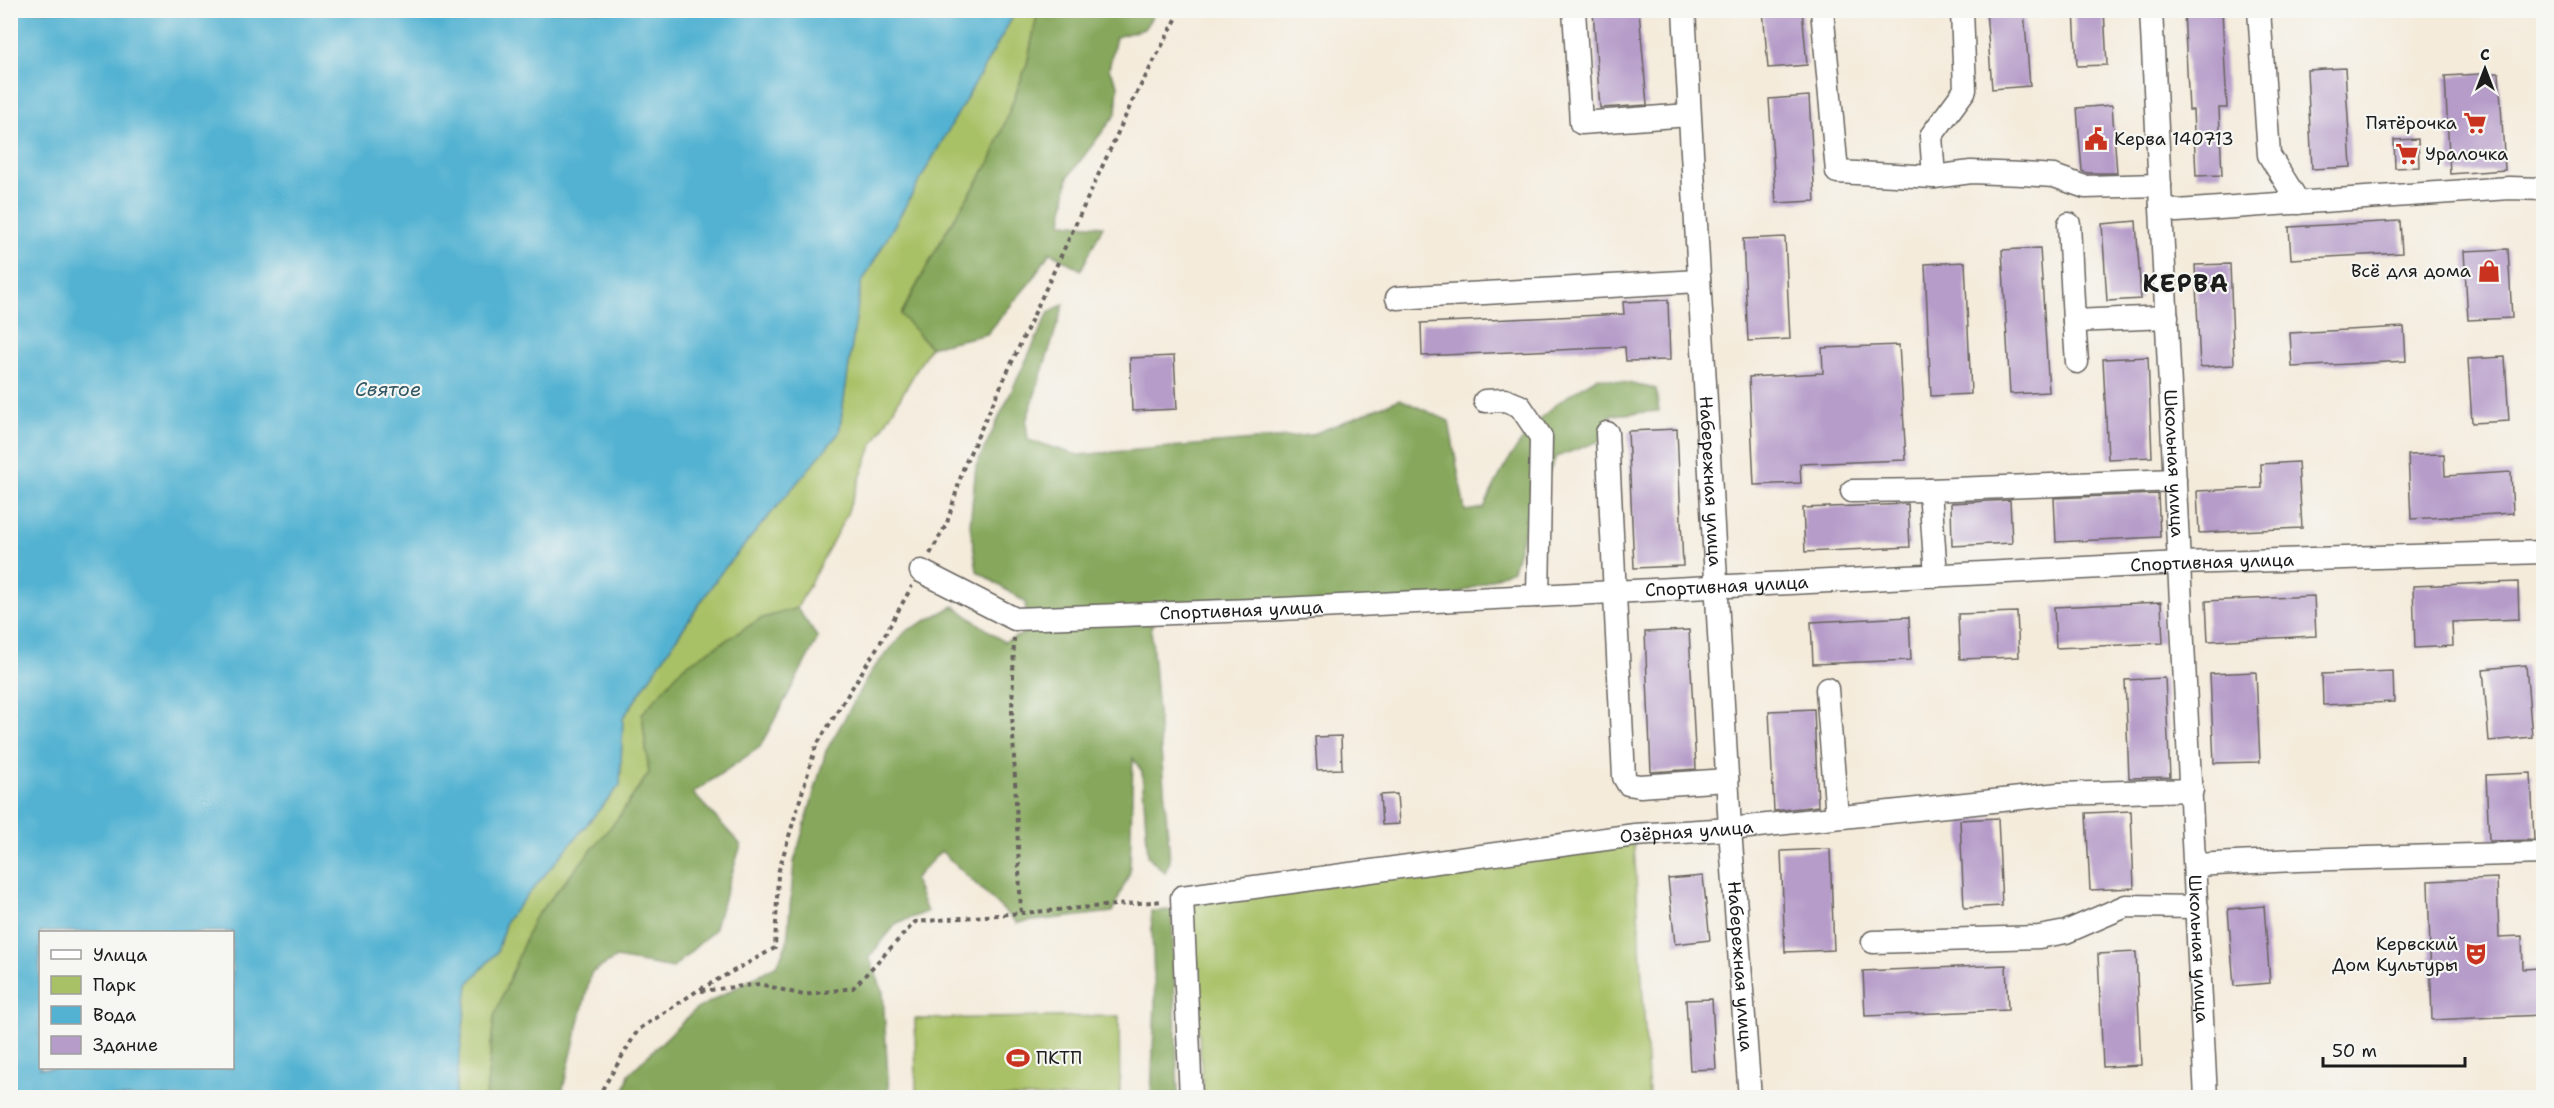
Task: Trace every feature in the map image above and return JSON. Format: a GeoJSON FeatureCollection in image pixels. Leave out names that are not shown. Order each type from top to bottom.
{"type":"FeatureCollection","features":[{"type":"Feature","properties":{"kind":"street"},"geometry":{"type":"LineString","coordinates":[[1574,10],[1581,123],[1689,115]]}},
{"type":"Feature","properties":{"kind":"street","name":"Набережная улица"},"geometry":{"type":"LineString","coordinates":[[1684,10],[1715,588],[1750,1098]]}},
{"type":"Feature","properties":{"kind":"street"},"geometry":{"type":"LineString","coordinates":[[1822,10],[1837,172],[1934,177],[1971,172],[2054,176],[2085,187],[2160,196],[2177,211],[2509,188],[2544,189]]}},
{"type":"Feature","properties":{"kind":"street"},"geometry":{"type":"LineString","coordinates":[[1934,177],[1932,136],[1965,90],[1962,10]]}},
{"type":"Feature","properties":{"kind":"street","name":"Школьная улица"},"geometry":{"type":"LineString","coordinates":[[2151,10],[2206,1098]]}},
{"type":"Feature","properties":{"kind":"street"},"geometry":{"type":"LineString","coordinates":[[2259,10],[2270,155],[2299,203]]}},
{"type":"Feature","properties":{"kind":"street"},"geometry":{"type":"LineString","coordinates":[[2069,224],[2076,362]]}},
{"type":"Feature","properties":{"kind":"street"},"geometry":{"type":"LineString","coordinates":[[1397,298],[1699,281]]}},
{"type":"Feature","properties":{"kind":"street"},"geometry":{"type":"LineString","coordinates":[[2074,321],[2167,317]]}},
{"type":"Feature","properties":{"kind":"street"},"geometry":{"type":"LineString","coordinates":[[1485,401],[1504,400],[1520,406],[1541,437],[1538,596]]}},
{"type":"Feature","properties":{"kind":"street"},"geometry":{"type":"LineString","coordinates":[[1607,433],[1624,777],[1628,784],[1640,786],[1727,780]]}},
{"type":"Feature","properties":{"kind":"street"},"geometry":{"type":"LineString","coordinates":[[1852,490],[1930,490],[2175,480]]}},
{"type":"Feature","properties":{"kind":"street"},"geometry":{"type":"LineString","coordinates":[[1930,490],[1936,576]]}},
{"type":"Feature","properties":{"kind":"street","name":"Спортивная улица"},"geometry":{"type":"LineString","coordinates":[[921,571],[1015,619],[1614,593],[2180,563],[2544,552]]}},
{"type":"Feature","properties":{"kind":"street"},"geometry":{"type":"LineString","coordinates":[[1827,688],[1837,817]]}},
{"type":"Feature","properties":{"kind":"street","name":"Озёрная улица"},"geometry":{"type":"LineString","coordinates":[[1182,897],[1635,835],[1730,829],[2059,794],[2192,790]]}},
{"type":"Feature","properties":{"kind":"street"},"geometry":{"type":"LineString","coordinates":[[2195,865],[2544,853]]}},
{"type":"Feature","properties":{"kind":"street"},"geometry":{"type":"LineString","coordinates":[[1182,897],[1191,1098]]}},
{"type":"Feature","properties":{"kind":"street"},"geometry":{"type":"LineString","coordinates":[[1873,942],[2039,937],[2066,932],[2126,906],[2197,907]]}},
{"type":"Feature","properties":{"kind":"path"},"geometry":{"type":"LineString","coordinates":[[600,1098],[600,1093],[638,1030],[698,991],[775,948],[778,873],[816,746],[883,638],[947,523],[964,466],[1132,102],[1181,10]]}},
{"type":"Feature","properties":{"kind":"path"},"geometry":{"type":"LineString","coordinates":[[1015,619],[1012,714],[1021,913]]}},
{"type":"Feature","properties":{"kind":"path"},"geometry":{"type":"LineString","coordinates":[[698,991],[760,984],[803,995],[853,988],[915,922],[1151,903],[1182,897]]}},
{"type":"Feature","properties":{"kind":"green space"},"geometry":{"type":"Polygon","coordinates":[[[1016,11],[1038,11],[1027,64],[990,162],[947,230],[901,314],[930,347],[872,446],[846,516],[797,608],[760,619],[642,714],[649,773],[618,818],[494,1017],[486,1097],[455,1098],[468,984],[497,952],[506,921],[620,785],[623,718],[719,575],[839,433],[861,284],[1016,11]]]}},
{"type":"Feature","properties":{"kind":"green space"},"geometry":{"type":"Polygon","coordinates":[[[1038,11],[1156,11],[1144,29],[1116,37],[1109,69],[1118,85],[1116,114],[1068,177],[1062,223],[1103,226],[1081,270],[1050,252],[1032,280],[987,334],[930,347],[901,315],[947,230],[990,162],[1027,64],[1038,11]]]}},
{"type":"Feature","properties":{"kind":"green space"},"geometry":{"type":"Polygon","coordinates":[[[1064,304],[1026,422],[1028,440],[1078,455],[1311,435],[1400,399],[1449,421],[1465,511],[1484,508],[1505,466],[1533,427],[1555,405],[1598,377],[1656,389],[1659,411],[1611,415],[1600,441],[1556,457],[1527,520],[1513,570],[1430,606],[1157,619],[1151,627],[1170,861],[1165,873],[1148,856],[1142,772],[1133,758],[1130,872],[1112,912],[1017,923],[941,851],[914,879],[927,912],[897,923],[869,957],[883,992],[889,1097],[622,1098],[629,1074],[695,1010],[777,965],[787,943],[794,862],[826,751],[872,670],[906,631],[954,606],[1004,642],[1028,632],[1025,602],[977,571],[970,525],[976,466],[1049,312],[1064,304]]]}},
{"type":"Feature","properties":{"kind":"green space"},"geometry":{"type":"Polygon","coordinates":[[[797,608],[818,638],[760,747],[693,793],[741,845],[714,930],[673,968],[616,958],[591,973],[561,1097],[486,1097],[494,1017],[533,920],[618,818],[649,773],[642,714],[683,667],[760,619],[797,608]]]}},
{"type":"Feature","properties":{"kind":"green space"},"geometry":{"type":"Polygon","coordinates":[[[1634,844],[1649,1097],[1204,1097],[1188,904],[1634,844]]]}},
{"type":"Feature","properties":{"kind":"green space"},"geometry":{"type":"Polygon","coordinates":[[[1172,910],[1178,1097],[1151,1097],[1155,1002],[1151,911],[1172,910]]]}},
{"type":"Feature","properties":{"kind":"green space","name":"ПКТП"},"geometry":{"type":"Polygon","coordinates":[[[1119,1016],[1120,1097],[916,1097],[915,1019],[1119,1016]]]}},
{"type":"Feature","properties":{"kind":"water","name":"Святое"},"geometry":{"type":"Polygon","coordinates":[[[10,11],[1016,11],[861,284],[839,433],[719,575],[623,718],[620,785],[506,921],[497,952],[468,984],[455,1097],[11,1097],[10,11]]]}},
{"type":"Feature","properties":{"kind":"building"},"geometry":{"type":"Polygon","coordinates":[[[1593,10],[1639,10],[1647,105],[1600,108],[1593,10]]]}},
{"type":"Feature","properties":{"kind":"building"},"geometry":{"type":"Polygon","coordinates":[[[1763,10],[1802,10],[1807,65],[1768,68],[1763,10]]]}},
{"type":"Feature","properties":{"kind":"building"},"geometry":{"type":"Polygon","coordinates":[[[1986,10],[2024,10],[2030,86],[1992,89],[1986,10]]]}},
{"type":"Feature","properties":{"kind":"building"},"geometry":{"type":"Polygon","coordinates":[[[2074,10],[2104,10],[2107,65],[2077,66],[2074,10]]]}},
{"type":"Feature","properties":{"kind":"building"},"geometry":{"type":"Polygon","coordinates":[[[2184,10],[2222,10],[2227,108],[2219,108],[2222,175],[2196,176],[2193,110],[2189,110],[2184,10]]]}},
{"type":"Feature","properties":{"kind":"building"},"geometry":{"type":"Polygon","coordinates":[[[2345,68],[2351,167],[2312,169],[2307,70],[2345,68]]]}},
{"type":"Feature","properties":{"kind":"building","name":"Пятёрочка"},"geometry":{"type":"Polygon","coordinates":[[[2499,73],[2505,170],[2450,174],[2445,76],[2499,73]]]}},
{"type":"Feature","properties":{"kind":"building"},"geometry":{"type":"Polygon","coordinates":[[[1809,96],[1815,201],[1776,203],[1769,99],[1809,96]]]}},
{"type":"Feature","properties":{"kind":"building"},"geometry":{"type":"Polygon","coordinates":[[[2112,105],[2117,173],[2082,171],[2077,108],[2112,105]]]}},
{"type":"Feature","properties":{"kind":"building","name":"Уралочка"},"geometry":{"type":"Polygon","coordinates":[[[2418,139],[2419,167],[2395,168],[2394,140],[2418,139]]]}},
{"type":"Feature","properties":{"kind":"building"},"geometry":{"type":"Polygon","coordinates":[[[2136,221],[2141,299],[2107,301],[2102,224],[2136,221]]]}},
{"type":"Feature","properties":{"kind":"building"},"geometry":{"type":"Polygon","coordinates":[[[2400,221],[2402,253],[2291,259],[2289,227],[2400,221]]]}},
{"type":"Feature","properties":{"kind":"building"},"geometry":{"type":"Polygon","coordinates":[[[1785,237],[1790,339],[1748,341],[1743,239],[1785,237]]]}},
{"type":"Feature","properties":{"kind":"building"},"geometry":{"type":"Polygon","coordinates":[[[2040,248],[2049,392],[2010,394],[2002,250],[2040,248]]]}},
{"type":"Feature","properties":{"kind":"building"},"geometry":{"type":"Polygon","coordinates":[[[2508,249],[2512,318],[2468,320],[2464,251],[2508,249]]]}},
{"type":"Feature","properties":{"kind":"building"},"geometry":{"type":"Polygon","coordinates":[[[1965,262],[1971,394],[1931,396],[1925,264],[1965,262]]]}},
{"type":"Feature","properties":{"kind":"building"},"geometry":{"type":"Polygon","coordinates":[[[2230,264],[2234,365],[2200,367],[2195,265],[2230,264]]]}},
{"type":"Feature","properties":{"kind":"building"},"geometry":{"type":"Polygon","coordinates":[[[1668,300],[1670,360],[1626,361],[1625,347],[1422,356],[1421,323],[1624,314],[1623,302],[1668,300]]]}},
{"type":"Feature","properties":{"kind":"building"},"geometry":{"type":"Polygon","coordinates":[[[2404,327],[2406,361],[2292,367],[2290,333],[2404,327]]]}},
{"type":"Feature","properties":{"kind":"building"},"geometry":{"type":"Polygon","coordinates":[[[1899,345],[1906,460],[1800,464],[1801,483],[1754,485],[1749,377],[1823,373],[1822,348],[1899,345]]]}},
{"type":"Feature","properties":{"kind":"building"},"geometry":{"type":"Polygon","coordinates":[[[1174,356],[1177,409],[1132,411],[1130,358],[1174,356]]]}},
{"type":"Feature","properties":{"kind":"building"},"geometry":{"type":"Polygon","coordinates":[[[2148,357],[2152,457],[2108,459],[2103,359],[2148,357]]]}},
{"type":"Feature","properties":{"kind":"building"},"geometry":{"type":"Polygon","coordinates":[[[2505,357],[2509,421],[2472,423],[2468,359],[2505,357]]]}},
{"type":"Feature","properties":{"kind":"building"},"geometry":{"type":"Polygon","coordinates":[[[1677,429],[1683,566],[1634,568],[1628,431],[1677,429]]]}},
{"type":"Feature","properties":{"kind":"building"},"geometry":{"type":"Polygon","coordinates":[[[2444,454],[2445,476],[2511,472],[2513,513],[2411,519],[2408,455],[2444,454]]]}},
{"type":"Feature","properties":{"kind":"building"},"geometry":{"type":"Polygon","coordinates":[[[2298,462],[2302,528],[2199,533],[2197,491],[2262,488],[2261,464],[2298,462]]]}},
{"type":"Feature","properties":{"kind":"building"},"geometry":{"type":"Polygon","coordinates":[[[2158,494],[2160,537],[2056,542],[2054,498],[2158,494]]]}},
{"type":"Feature","properties":{"kind":"building"},"geometry":{"type":"Polygon","coordinates":[[[2010,500],[2012,543],[1952,546],[1951,503],[2010,500]]]}},
{"type":"Feature","properties":{"kind":"building"},"geometry":{"type":"Polygon","coordinates":[[[1908,504],[1910,547],[1805,552],[1803,508],[1908,504]]]}},
{"type":"Feature","properties":{"kind":"building"},"geometry":{"type":"Polygon","coordinates":[[[2518,582],[2519,619],[2452,622],[2453,646],[2415,648],[2413,586],[2518,582]]]}},
{"type":"Feature","properties":{"kind":"building"},"geometry":{"type":"Polygon","coordinates":[[[2314,596],[2316,636],[2208,641],[2206,601],[2314,596]]]}},
{"type":"Feature","properties":{"kind":"building"},"geometry":{"type":"Polygon","coordinates":[[[2161,602],[2163,643],[2056,648],[2054,607],[2161,602]]]}},
{"type":"Feature","properties":{"kind":"building"},"geometry":{"type":"Polygon","coordinates":[[[2017,612],[2019,657],[1960,659],[1958,614],[2017,612]]]}},
{"type":"Feature","properties":{"kind":"building"},"geometry":{"type":"Polygon","coordinates":[[[1909,617],[1911,660],[1813,664],[1811,622],[1909,617]]]}},
{"type":"Feature","properties":{"kind":"building"},"geometry":{"type":"Polygon","coordinates":[[[1689,630],[1696,769],[1651,772],[1645,632],[1689,630]]]}},
{"type":"Feature","properties":{"kind":"building"},"geometry":{"type":"Polygon","coordinates":[[[2526,665],[2532,737],[2489,741],[2483,669],[2526,665]]]}},
{"type":"Feature","properties":{"kind":"building"},"geometry":{"type":"Polygon","coordinates":[[[2393,671],[2394,702],[2323,705],[2322,674],[2393,671]]]}},
{"type":"Feature","properties":{"kind":"building"},"geometry":{"type":"Polygon","coordinates":[[[2256,672],[2260,762],[2214,763],[2210,674],[2256,672]]]}},
{"type":"Feature","properties":{"kind":"building"},"geometry":{"type":"Polygon","coordinates":[[[2165,678],[2170,777],[2129,778],[2125,680],[2165,678]]]}},
{"type":"Feature","properties":{"kind":"building"},"geometry":{"type":"Polygon","coordinates":[[[1814,709],[1818,806],[1774,811],[1769,711],[1814,709]]]}},
{"type":"Feature","properties":{"kind":"building"},"geometry":{"type":"Polygon","coordinates":[[[1341,736],[1342,769],[1317,770],[1315,737],[1341,736]]]}},
{"type":"Feature","properties":{"kind":"building"},"geometry":{"type":"Polygon","coordinates":[[[2531,773],[2534,840],[2489,841],[2486,775],[2531,773]]]}},
{"type":"Feature","properties":{"kind":"building"},"geometry":{"type":"Polygon","coordinates":[[[1397,794],[1399,824],[1382,825],[1380,795],[1397,794]]]}},
{"type":"Feature","properties":{"kind":"building"},"geometry":{"type":"Polygon","coordinates":[[[2131,811],[2134,888],[2090,890],[2086,813],[2131,811]]]}},
{"type":"Feature","properties":{"kind":"building"},"geometry":{"type":"Polygon","coordinates":[[[1998,818],[2002,906],[1964,908],[1960,820],[1998,818]]]}},
{"type":"Feature","properties":{"kind":"building"},"geometry":{"type":"Polygon","coordinates":[[[1830,849],[1834,950],[1785,952],[1781,851],[1830,849]]]}},
{"type":"Feature","properties":{"kind":"building"},"geometry":{"type":"Polygon","coordinates":[[[1703,876],[1710,940],[1675,944],[1668,879],[1703,876]]]}},
{"type":"Feature","properties":{"kind":"building","name":"Кервский Дом Культуры"},"geometry":{"type":"Polygon","coordinates":[[[2497,878],[2499,937],[2522,936],[2523,969],[2540,968],[2542,1015],[2432,1020],[2428,881],[2497,878]]]}},
{"type":"Feature","properties":{"kind":"building"},"geometry":{"type":"Polygon","coordinates":[[[2264,906],[2270,983],[2234,986],[2228,909],[2264,906]]]}},
{"type":"Feature","properties":{"kind":"building"},"geometry":{"type":"Polygon","coordinates":[[[2136,952],[2141,1065],[2103,1067],[2098,954],[2136,952]]]}},
{"type":"Feature","properties":{"kind":"building"},"geometry":{"type":"Polygon","coordinates":[[[2006,965],[2008,1010],[1865,1016],[1863,971],[2006,965]]]}},
{"type":"Feature","properties":{"kind":"building"},"geometry":{"type":"Polygon","coordinates":[[[1712,999],[1716,1069],[1690,1070],[1686,1000],[1712,999]]]}},
{"type":"Feature","properties":{"kind":"place","name":"Пятёрочка"},"geometry":{"type":"Point","coordinates":[2475,123]}},
{"type":"Feature","properties":{"kind":"place","name":"Керва 140713"},"geometry":{"type":"Point","coordinates":[2096,139]}},
{"type":"Feature","properties":{"kind":"place","name":"Уралочка"},"geometry":{"type":"Point","coordinates":[2407,154]}},
{"type":"Feature","properties":{"kind":"place","name":"Всё для дома"},"geometry":{"type":"Point","coordinates":[2489,271]}},
{"type":"Feature","properties":{"kind":"place","name":"Кервский Дом Культуры"},"geometry":{"type":"Point","coordinates":[2476,954]}},
{"type":"Feature","properties":{"kind":"place","name":"ПКТП"},"geometry":{"type":"Point","coordinates":[1018,1058]}},
{"type":"Feature","properties":{"kind":"district","name":"КЕРВА"},"geometry":{"type":"Point","coordinates":[2186,284]}}]}
